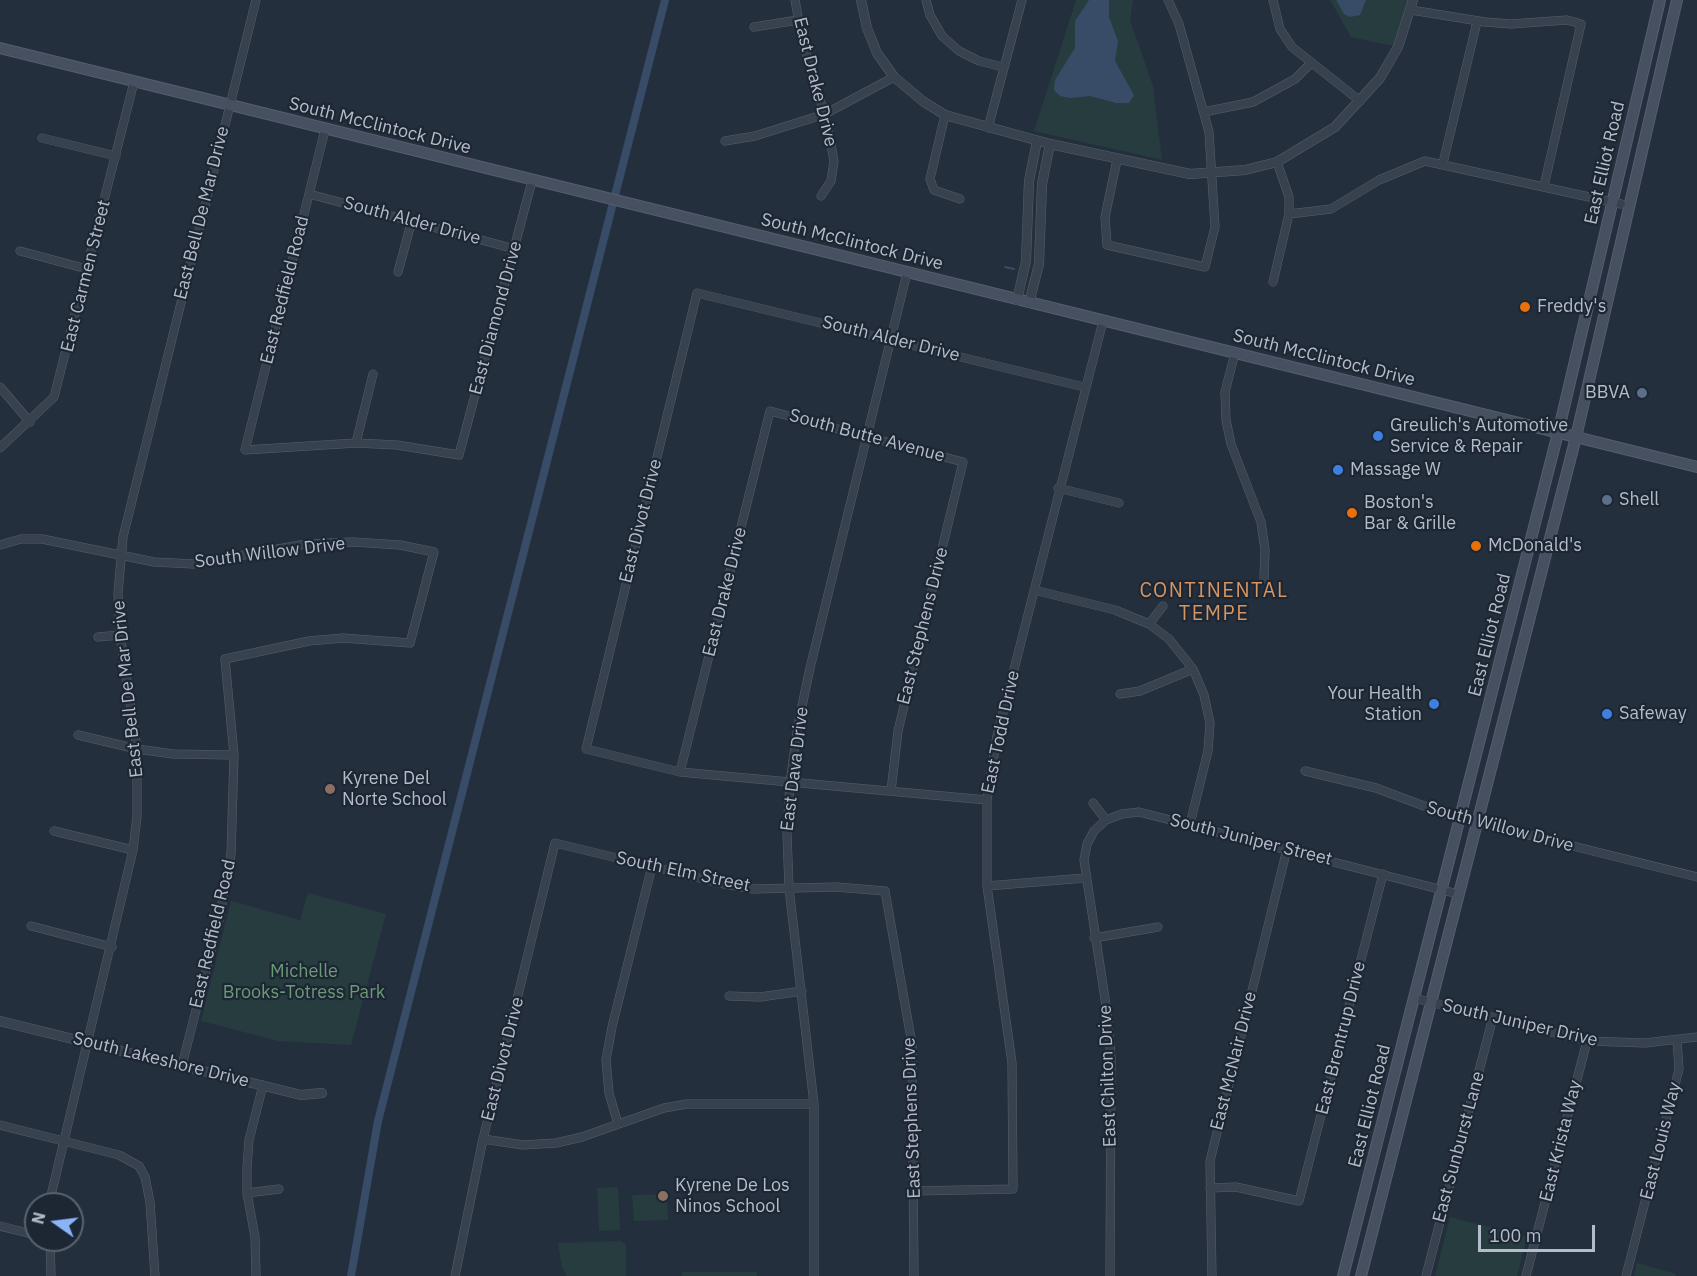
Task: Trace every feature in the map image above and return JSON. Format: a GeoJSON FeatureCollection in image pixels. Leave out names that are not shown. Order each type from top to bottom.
{"type":"FeatureCollection","features":[{"type":"Feature","properties":{"kind":"main road","name":"East Elliot Road"},"geometry":{"type":"LineString","coordinates":[[1343,1276],[1617,203],[1660,0]]}},
{"type":"Feature","properties":{"kind":"main road","name":"East Elliot Road"},"geometry":{"type":"LineString","coordinates":[[1361,1276],[1576,437],[1677,0]]}},
{"type":"Feature","properties":{"kind":"main road","name":"South McClintock Drive"},"geometry":{"type":"LineString","coordinates":[[0,48],[1697,467]]}},
{"type":"Feature","properties":{"kind":"main road"},"geometry":{"type":"LineString","coordinates":[[1500,662],[1520,654]]}},
{"type":"Feature","properties":{"kind":"street","name":"East Bell De Mar Drive"},"geometry":{"type":"LineString","coordinates":[[52,1192],[112,947],[133,850],[137,816],[137,749],[120,635],[118,593],[121,555],[256,0]]}},
{"type":"Feature","properties":{"kind":"street","name":"East Drake Drive"},"geometry":{"type":"LineString","coordinates":[[795,0],[798,20],[825,114],[834,161],[831,180],[821,196]]}},
{"type":"Feature","properties":{"kind":"street"},"geometry":{"type":"LineString","coordinates":[[861,0],[867,28],[877,53],[894,77],[945,116],[1116,160],[1190,174],[1245,170],[1277,162],[1335,127],[1380,78],[1398,47],[1412,5],[1477,21],[1511,24],[1567,20],[1581,24],[1544,186]]}},
{"type":"Feature","properties":{"kind":"street"},"geometry":{"type":"LineString","coordinates":[[926,0],[930,15],[942,36],[959,51],[979,61],[1003,67]]}},
{"type":"Feature","properties":{"kind":"street"},"geometry":{"type":"LineString","coordinates":[[988,128],[1022,0]]}},
{"type":"Feature","properties":{"kind":"street"},"geometry":{"type":"LineString","coordinates":[[1116,160],[1105,217],[1107,244],[1205,267],[1215,227],[1213,174],[1204,112],[1179,24],[1168,0]]}},
{"type":"Feature","properties":{"kind":"street"},"geometry":{"type":"LineString","coordinates":[[1274,0],[1281,29],[1292,47],[1360,101]]}},
{"type":"Feature","properties":{"kind":"street"},"geometry":{"type":"LineString","coordinates":[[754,27],[798,20]]}},
{"type":"Feature","properties":{"kind":"street"},"geometry":{"type":"LineString","coordinates":[[1443,163],[1477,21]]}},
{"type":"Feature","properties":{"kind":"street"},"geometry":{"type":"LineString","coordinates":[[1204,112],[1253,102],[1295,79],[1311,63]]}},
{"type":"Feature","properties":{"kind":"street"},"geometry":{"type":"LineString","coordinates":[[725,141],[755,135],[825,114],[894,77]]}},
{"type":"Feature","properties":{"kind":"street","name":"East Carmen Street"},"geometry":{"type":"LineString","coordinates":[[0,448],[54,397],[134,82]]}},
{"type":"Feature","properties":{"kind":"street"},"geometry":{"type":"LineString","coordinates":[[945,116],[930,179],[934,190],[960,199]]}},
{"type":"Feature","properties":{"kind":"street","name":"East Redfield Road"},"geometry":{"type":"LineString","coordinates":[[325,129],[245,450],[356,443]]}},
{"type":"Feature","properties":{"kind":"street"},"geometry":{"type":"LineString","coordinates":[[42,138],[116,156]]}},
{"type":"Feature","properties":{"kind":"street"},"geometry":{"type":"LineString","coordinates":[[1017,300],[1026,261],[1029,181],[1038,141]]}},
{"type":"Feature","properties":{"kind":"street"},"geometry":{"type":"LineString","coordinates":[[1029,303],[1039,264],[1042,184],[1050,144]]}},
{"type":"Feature","properties":{"kind":"street"},"geometry":{"type":"LineString","coordinates":[[1289,214],[1331,209],[1406,167],[1425,161],[1443,163],[1617,203]]}},
{"type":"Feature","properties":{"kind":"street"},"geometry":{"type":"LineString","coordinates":[[1273,282],[1289,214],[1289,197],[1277,162]]}},
{"type":"Feature","properties":{"kind":"street","name":"East Diamond Drive"},"geometry":{"type":"LineString","coordinates":[[356,443],[396,445],[459,455],[532,181]]}},
{"type":"Feature","properties":{"kind":"street","name":"South Alder Drive"},"geometry":{"type":"LineString","coordinates":[[309,194],[515,249]]}},
{"type":"Feature","properties":{"kind":"street"},"geometry":{"type":"LineString","coordinates":[[398,272],[412,220]]}},
{"type":"Feature","properties":{"kind":"street"},"geometry":{"type":"LineString","coordinates":[[20,251],[87,270]]}},
{"type":"Feature","properties":{"kind":"street","name":"East Dava Drive"},"geometry":{"type":"LineString","coordinates":[[814,1276],[814,1104],[789,888],[787,833],[790,783],[798,725],[810,668],[907,273]]}},
{"type":"Feature","properties":{"kind":"street","name":"South Alder Drive"},"geometry":{"type":"LineString","coordinates":[[697,292],[1084,387]]}},
{"type":"Feature","properties":{"kind":"street","name":"East Divot Drive"},"geometry":{"type":"LineString","coordinates":[[680,772],[586,749],[697,292]]}},
{"type":"Feature","properties":{"kind":"street","name":"East Todd Drive"},"geometry":{"type":"LineString","coordinates":[[914,1191],[1013,1189],[1012,1063],[987,886],[987,800],[997,736],[1058,488],[1103,321]]}},
{"type":"Feature","properties":{"kind":"street"},"geometry":{"type":"LineString","coordinates":[[1235,353],[1225,392],[1226,420],[1231,444],[1261,522],[1265,550],[1264,579]]}},
{"type":"Feature","properties":{"kind":"street"},"geometry":{"type":"LineString","coordinates":[[356,443],[373,374]]}},
{"type":"Feature","properties":{"kind":"street"},"geometry":{"type":"LineString","coordinates":[[0,387],[30,422]]}},
{"type":"Feature","properties":{"kind":"street","name":"East Drake Drive"},"geometry":{"type":"LineString","coordinates":[[680,772],[770,411]]}},
{"type":"Feature","properties":{"kind":"street","name":"South Butte Avenue"},"geometry":{"type":"LineString","coordinates":[[770,411],[963,462]]}},
{"type":"Feature","properties":{"kind":"street","name":"East Stephens Drive"},"geometry":{"type":"LineString","coordinates":[[891,791],[898,731],[963,462]]}},
{"type":"Feature","properties":{"kind":"street"},"geometry":{"type":"LineString","coordinates":[[1058,488],[1119,503]]}},
{"type":"Feature","properties":{"kind":"street","name":"South Willow Drive"},"geometry":{"type":"LineString","coordinates":[[0,544],[21,539],[42,539],[154,561],[193,564],[306,544],[353,542],[400,545],[434,552],[410,642],[343,638],[309,641],[225,659]]}},
{"type":"Feature","properties":{"kind":"street"},"geometry":{"type":"LineString","coordinates":[[1034,590],[1115,610],[1149,624],[1169,639],[1193,669],[1204,696],[1210,723],[1208,751],[1190,824]]}},
{"type":"Feature","properties":{"kind":"street"},"geometry":{"type":"LineString","coordinates":[[1149,624],[1164,606]]}},
{"type":"Feature","properties":{"kind":"street"},"geometry":{"type":"LineString","coordinates":[[98,637],[120,635]]}},
{"type":"Feature","properties":{"kind":"street","name":"East Redfield Road"},"geometry":{"type":"LineString","coordinates":[[182,1065],[219,920],[228,872],[235,794],[234,755],[225,659]]}},
{"type":"Feature","properties":{"kind":"street"},"geometry":{"type":"LineString","coordinates":[[1120,694],[1140,691],[1193,669]]}},
{"type":"Feature","properties":{"kind":"street"},"geometry":{"type":"LineString","coordinates":[[78,735],[137,749],[172,754],[234,755]]}},
{"type":"Feature","properties":{"kind":"street","name":"South Willow Drive"},"geometry":{"type":"LineString","coordinates":[[1305,771],[1376,788],[1430,810],[1697,877]]}},
{"type":"Feature","properties":{"kind":"street"},"geometry":{"type":"LineString","coordinates":[[680,772],[987,800]]}},
{"type":"Feature","properties":{"kind":"street"},"geometry":{"type":"LineString","coordinates":[[987,886],[1086,878],[1084,860],[1087,844],[1094,831],[1106,820],[1093,803]]}},
{"type":"Feature","properties":{"kind":"street","name":"South Juniper Street"},"geometry":{"type":"LineString","coordinates":[[1106,820],[1122,814],[1139,812],[1458,894]]}},
{"type":"Feature","properties":{"kind":"street"},"geometry":{"type":"LineString","coordinates":[[54,831],[133,850]]}},
{"type":"Feature","properties":{"kind":"street","name":"East Divot Drive"},"geometry":{"type":"LineString","coordinates":[[455,1276],[483,1139],[555,843]]}},
{"type":"Feature","properties":{"kind":"street","name":"South Elm Street"},"geometry":{"type":"LineString","coordinates":[[555,843],[753,889],[885,891]]}},
{"type":"Feature","properties":{"kind":"street","name":"East McNair Drive"},"geometry":{"type":"LineString","coordinates":[[1212,1276],[1210,1161],[1216,1129],[1287,849]]}},
{"type":"Feature","properties":{"kind":"street"},"geometry":{"type":"LineString","coordinates":[[618,1124],[609,1093],[606,1060],[652,866]]}},
{"type":"Feature","properties":{"kind":"street","name":"East Brentrup Drive"},"geometry":{"type":"LineString","coordinates":[[1210,1188],[1236,1187],[1299,1201],[1383,874]]}},
{"type":"Feature","properties":{"kind":"street","name":"East Chilton Drive"},"geometry":{"type":"LineString","coordinates":[[1086,878],[1107,1012],[1111,1058],[1110,1276]]}},
{"type":"Feature","properties":{"kind":"street","name":"East Stephens Drive"},"geometry":{"type":"LineString","coordinates":[[885,891],[912,1044],[914,1276]]}},
{"type":"Feature","properties":{"kind":"street"},"geometry":{"type":"LineString","coordinates":[[31,926],[112,947]]}},
{"type":"Feature","properties":{"kind":"street"},"geometry":{"type":"LineString","coordinates":[[1094,938],[1158,927]]}},
{"type":"Feature","properties":{"kind":"street"},"geometry":{"type":"LineString","coordinates":[[729,996],[760,998],[802,992]]}},
{"type":"Feature","properties":{"kind":"street","name":"South Juniper Drive"},"geometry":{"type":"LineString","coordinates":[[1414,998],[1587,1041],[1613,1044],[1677,1040],[1697,1036]]}},
{"type":"Feature","properties":{"kind":"street","name":"East Sunburst Lane"},"geometry":{"type":"LineString","coordinates":[[1426,1276],[1493,1017]]}},
{"type":"Feature","properties":{"kind":"street","name":"South Lakeshore Drive"},"geometry":{"type":"LineString","coordinates":[[0,1021],[301,1095],[322,1093]]}},
{"type":"Feature","properties":{"kind":"street","name":"East Louis Way"},"geometry":{"type":"LineString","coordinates":[[1626,1276],[1679,1069],[1677,1040]]}},
{"type":"Feature","properties":{"kind":"street","name":"East Krista Way"},"geometry":{"type":"LineString","coordinates":[[1526,1276],[1587,1041]]}},
{"type":"Feature","properties":{"kind":"street"},"geometry":{"type":"LineString","coordinates":[[256,1276],[255,1238],[246,1193],[249,1140],[263,1085]]}},
{"type":"Feature","properties":{"kind":"street"},"geometry":{"type":"LineString","coordinates":[[483,1139],[523,1145],[556,1143],[664,1108],[687,1104],[814,1104]]}},
{"type":"Feature","properties":{"kind":"street"},"geometry":{"type":"LineString","coordinates":[[0,1125],[119,1155],[139,1166],[145,1176],[150,1203],[155,1276]]}},
{"type":"Feature","properties":{"kind":"street"},"geometry":{"type":"LineString","coordinates":[[246,1193],[279,1190]]}},
{"type":"Feature","properties":{"kind":"street"},"geometry":{"type":"LineString","coordinates":[[0,1226],[24,1232]]}},
{"type":"Feature","properties":{"kind":"street"},"geometry":{"type":"LineString","coordinates":[[50,1252],[51,1276]]}},
{"type":"Feature","properties":{"kind":"green space"},"geometry":{"type":"Polygon","coordinates":[[[1076,0],[1133,0],[1130,20],[1153,86],[1162,160],[1034,131],[1076,0]]]}},
{"type":"Feature","properties":{"kind":"green space"},"geometry":{"type":"Polygon","coordinates":[[[1330,0],[1413,0],[1398,47],[1351,37],[1330,0]]]}},
{"type":"Feature","properties":{"kind":"green space","name":"Michelle Brooks-Totress Park"},"geometry":{"type":"Polygon","coordinates":[[[308,893],[386,914],[351,1045],[278,1041],[201,1021],[231,901],[300,920],[308,893]]]}},
{"type":"Feature","properties":{"kind":"green space"},"geometry":{"type":"Polygon","coordinates":[[[618,1187],[620,1230],[599,1231],[597,1188],[618,1187]]]}},
{"type":"Feature","properties":{"kind":"green space"},"geometry":{"type":"Polygon","coordinates":[[[667,1194],[668,1220],[634,1221],[632,1195],[667,1194]]]}},
{"type":"Feature","properties":{"kind":"green space"},"geometry":{"type":"Polygon","coordinates":[[[1450,1217],[1527,1237],[1517,1276],[1435,1276],[1450,1217]]]}},
{"type":"Feature","properties":{"kind":"green space"},"geometry":{"type":"Polygon","coordinates":[[[621,1241],[626,1245],[626,1276],[567,1276],[562,1267],[558,1243],[621,1241]]]}},
{"type":"Feature","properties":{"kind":"green space"},"geometry":{"type":"Polygon","coordinates":[[[1637,1263],[1676,1274],[1675,1276],[1634,1276],[1637,1263]]]}},
{"type":"Feature","properties":{"kind":"green space"},"geometry":{"type":"Polygon","coordinates":[[[682,1272],[757,1272],[757,1276],[682,1276],[682,1272]]]}},
{"type":"Feature","properties":{"kind":"water"},"geometry":{"type":"Polygon","coordinates":[[[1089,0],[1109,0],[1109,17],[1118,41],[1115,61],[1134,95],[1129,103],[1116,103],[1090,96],[1070,98],[1060,96],[1054,90],[1055,80],[1075,48],[1075,21],[1089,0]]]}},
{"type":"Feature","properties":{"kind":"water"},"geometry":{"type":"Polygon","coordinates":[[[1336,0],[1366,0],[1360,15],[1350,17],[1344,14],[1336,0]]]}},
{"type":"Feature","properties":{"kind":"waterway"},"geometry":{"type":"LineString","coordinates":[[351,1276],[378,1121],[665,0]]}},
{"type":"Feature","properties":{"kind":"waterway"},"geometry":{"type":"LineString","coordinates":[[1005,267],[1014,269]]}},
{"type":"Feature","properties":{"kind":"place","name":"Freddy's"},"geometry":{"type":"Point","coordinates":[1525,307]}},
{"type":"Feature","properties":{"kind":"place","name":"BBVA"},"geometry":{"type":"Point","coordinates":[1642,393]}},
{"type":"Feature","properties":{"kind":"place","name":"Greulich's Automotive Service & Repair"},"geometry":{"type":"Point","coordinates":[1378,436]}},
{"type":"Feature","properties":{"kind":"place","name":"Massage W"},"geometry":{"type":"Point","coordinates":[1338,470]}},
{"type":"Feature","properties":{"kind":"place","name":"Shell"},"geometry":{"type":"Point","coordinates":[1607,500]}},
{"type":"Feature","properties":{"kind":"place","name":"Boston's Bar & Grille"},"geometry":{"type":"Point","coordinates":[1352,513]}},
{"type":"Feature","properties":{"kind":"place","name":"McDonald's"},"geometry":{"type":"Point","coordinates":[1476,546]}},
{"type":"Feature","properties":{"kind":"place","name":"Your Health Station"},"geometry":{"type":"Point","coordinates":[1434,704]}},
{"type":"Feature","properties":{"kind":"place","name":"Safeway"},"geometry":{"type":"Point","coordinates":[1607,714]}},
{"type":"Feature","properties":{"kind":"place","name":"Kyrene Del Norte School"},"geometry":{"type":"Point","coordinates":[330,789]}},
{"type":"Feature","properties":{"kind":"place","name":"Kyrene De Los Ninos School"},"geometry":{"type":"Point","coordinates":[663,1196]}},
{"type":"Feature","properties":{"kind":"district","name":"CONTINENTAL TEMPE"},"geometry":{"type":"Point","coordinates":[1214,602]}}]}
